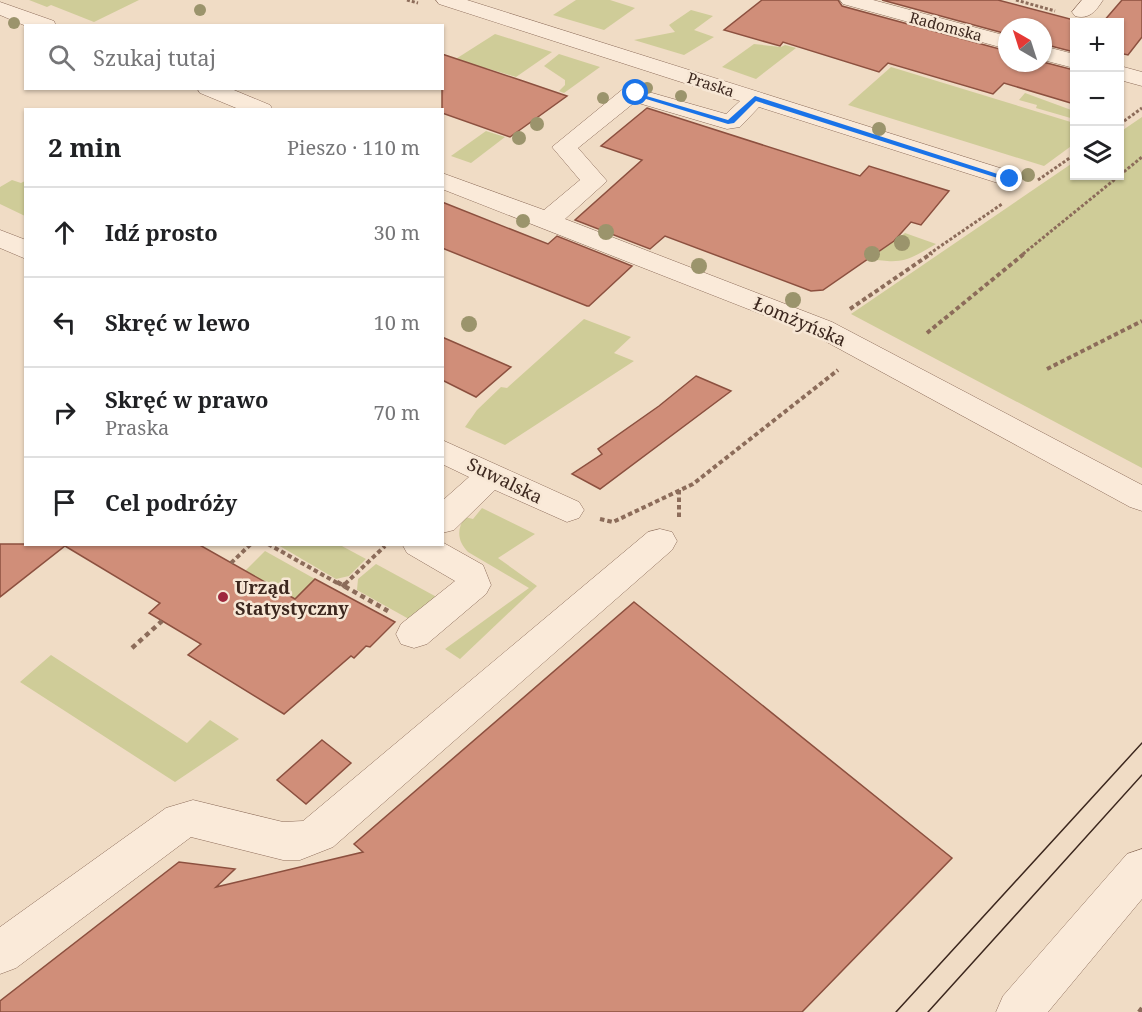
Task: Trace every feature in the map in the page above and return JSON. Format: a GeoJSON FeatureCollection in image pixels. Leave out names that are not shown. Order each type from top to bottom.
{"type":"FeatureCollection","features":[{"type":"Feature","properties":{"kind":"street","name":"Praska"},"geometry":{"type":"LineString","coordinates":[[446,0],[755,98],[1015,189]]}},
{"type":"Feature","properties":{"kind":"street","name":"Radomska"},"geometry":{"type":"LineString","coordinates":[[850,0],[998,41]]}},
{"type":"Feature","properties":{"kind":"street"},"geometry":{"type":"LineString","coordinates":[[0,8],[41,24]]}},
{"type":"Feature","properties":{"kind":"street"},"geometry":{"type":"LineString","coordinates":[[1052,55],[1070,60]]}},
{"type":"Feature","properties":{"kind":"street"},"geometry":{"type":"LineString","coordinates":[[1124,75],[1142,80]]}},
{"type":"Feature","properties":{"kind":"street"},"geometry":{"type":"LineString","coordinates":[[213,90],[257,108]]}},
{"type":"Feature","properties":{"kind":"street"},"geometry":{"type":"LineString","coordinates":[[547,221],[594,181],[564,147],[631,94],[728,122],[732,122],[755,98]]}},
{"type":"Feature","properties":{"kind":"street","name":"Łomżyńska"},"geometry":{"type":"LineString","coordinates":[[444,181],[822,328],[1142,499]]}},
{"type":"Feature","properties":{"kind":"street"},"geometry":{"type":"LineString","coordinates":[[0,238],[24,250]]}},
{"type":"Feature","properties":{"kind":"street","name":"Suwalska"},"geometry":{"type":"LineString","coordinates":[[444,452],[567,510]]}},
{"type":"Feature","properties":{"kind":"street"},"geometry":{"type":"LineString","coordinates":[[444,519],[492,474]]}},
{"type":"Feature","properties":{"kind":"street"},"geometry":{"type":"LineString","coordinates":[[0,953],[180,821],[193,818],[283,841],[300,841],[318,834],[660,541]]}},
{"type":"Feature","properties":{"kind":"street"},"geometry":{"type":"LineString","coordinates":[[417,631],[474,585],[471,574],[422,546]]}},
{"type":"Feature","properties":{"kind":"street"},"geometry":{"type":"LineString","coordinates":[[1019,1012],[1142,868]]}},
{"type":"Feature","properties":{"kind":"path"},"geometry":{"type":"LineString","coordinates":[[1016,0],[1079,17],[1088,6]]}},
{"type":"Feature","properties":{"kind":"path"},"geometry":{"type":"LineString","coordinates":[[1124,121],[1142,108]]}},
{"type":"Feature","properties":{"kind":"path"},"geometry":{"type":"LineString","coordinates":[[822,328],[1015,189],[1070,157]]}},
{"type":"Feature","properties":{"kind":"path"},"geometry":{"type":"LineString","coordinates":[[1124,171],[1142,157]]}},
{"type":"Feature","properties":{"kind":"path"},"geometry":{"type":"LineString","coordinates":[[927,333],[1113,180]]}},
{"type":"Feature","properties":{"kind":"path"},"geometry":{"type":"LineString","coordinates":[[1047,369],[1142,321]]}},
{"type":"Feature","properties":{"kind":"path"},"geometry":{"type":"LineString","coordinates":[[613,522],[693,484],[836,371],[865,351]]}},
{"type":"Feature","properties":{"kind":"path"},"geometry":{"type":"LineString","coordinates":[[231,563],[249,546]]}},
{"type":"Feature","properties":{"kind":"path"},"geometry":{"type":"LineString","coordinates":[[271,546],[417,631]]}},
{"type":"Feature","properties":{"kind":"path"},"geometry":{"type":"LineString","coordinates":[[342,587],[384,546]]}},
{"type":"Feature","properties":{"kind":"path"},"geometry":{"type":"LineString","coordinates":[[132,648],[162,621]]}},
{"type":"Feature","properties":{"kind":"path"},"geometry":{"type":"LineString","coordinates":[[1139,1012],[1142,1008]]}},
{"type":"Feature","properties":{"kind":"shaded area"},"geometry":{"type":"Polygon","coordinates":[[[29,0],[139,0],[94,22],[51,5],[47,7],[29,0]]]}},
{"type":"Feature","properties":{"kind":"shaded area"},"geometry":{"type":"Polygon","coordinates":[[[576,0],[610,0],[635,8],[604,30],[553,15],[576,0]]]}},
{"type":"Feature","properties":{"kind":"shaded area"},"geometry":{"type":"Polygon","coordinates":[[[691,10],[713,16],[694,30],[714,37],[684,55],[634,40],[675,32],[669,25],[691,10]]]}},
{"type":"Feature","properties":{"kind":"shaded area"},"geometry":{"type":"Polygon","coordinates":[[[495,34],[552,52],[516,77],[486,68],[480,72],[451,62],[495,34]]]}},
{"type":"Feature","properties":{"kind":"shaded area"},"geometry":{"type":"Polygon","coordinates":[[[754,44],[781,47],[785,45],[796,48],[756,79],[722,67],[754,44]]]}},
{"type":"Feature","properties":{"kind":"shaded area"},"geometry":{"type":"Polygon","coordinates":[[[559,54],[600,67],[564,93],[559,91],[565,85],[565,80],[544,66],[559,54]]]}},
{"type":"Feature","properties":{"kind":"shaded area"},"geometry":{"type":"Polygon","coordinates":[[[891,67],[1070,122],[1070,147],[1044,166],[848,105],[891,67]]]}},
{"type":"Feature","properties":{"kind":"shaded area"},"geometry":{"type":"Polygon","coordinates":[[[1025,93],[1070,110],[1070,118],[1036,108],[1037,105],[1019,100],[1025,93]]]}},
{"type":"Feature","properties":{"kind":"shaded area"},"geometry":{"type":"Polygon","coordinates":[[[1142,117],[1142,468],[851,314],[1070,165],[1070,180],[1124,180],[1124,129],[1142,117]]]}},
{"type":"Feature","properties":{"kind":"shaded area"},"geometry":{"type":"Polygon","coordinates":[[[486,131],[505,137],[471,163],[451,156],[486,131]]]}},
{"type":"Feature","properties":{"kind":"shaded area"},"geometry":{"type":"Polygon","coordinates":[[[12,180],[21,183],[24,182],[24,216],[0,204],[0,187],[12,180]]]}},
{"type":"Feature","properties":{"kind":"shaded area"},"geometry":{"type":"Polygon","coordinates":[[[905,233],[936,244],[904,260],[869,259],[905,233]]]}},
{"type":"Feature","properties":{"kind":"shaded area"},"geometry":{"type":"Polygon","coordinates":[[[584,319],[631,337],[614,353],[634,361],[505,445],[465,427],[477,410],[501,387],[507,388],[584,319]]]}},
{"type":"Feature","properties":{"kind":"shaded area"},"geometry":{"type":"Polygon","coordinates":[[[482,508],[535,534],[498,558],[537,586],[460,659],[445,649],[529,588],[468,552],[462,544],[459,531],[462,522],[465,517],[473,519],[482,508]]]}},
{"type":"Feature","properties":{"kind":"shaded area"},"geometry":{"type":"Polygon","coordinates":[[[280,546],[342,546],[366,559],[349,576],[336,579],[280,546]]]}},
{"type":"Feature","properties":{"kind":"shaded area"},"geometry":{"type":"Polygon","coordinates":[[[265,551],[315,579],[295,599],[245,571],[265,551]]]}},
{"type":"Feature","properties":{"kind":"shaded area"},"geometry":{"type":"Polygon","coordinates":[[[376,564],[444,601],[416,623],[357,590],[358,579],[376,564]]]}},
{"type":"Feature","properties":{"kind":"shaded area"},"geometry":{"type":"Polygon","coordinates":[[[51,655],[187,743],[210,720],[239,739],[175,782],[20,682],[51,655]]]}},
{"type":"Feature","properties":{"kind":"building"},"geometry":{"type":"Polygon","coordinates":[[[762,0],[838,0],[842,6],[998,49],[998,72],[1052,72],[1052,64],[1070,69],[1070,103],[1004,83],[993,94],[888,63],[879,72],[783,42],[780,46],[724,30],[762,0]]]}},
{"type":"Feature","properties":{"kind":"building"},"geometry":{"type":"Polygon","coordinates":[[[882,0],[998,0],[1070,19],[1070,51],[1052,46],[1052,18],[998,18],[998,32],[882,0]]]}},
{"type":"Feature","properties":{"kind":"building"},"geometry":{"type":"Polygon","coordinates":[[[1122,0],[1142,0],[1142,37],[1128,55],[1124,54],[1124,18],[1106,18],[1122,0]]]}},
{"type":"Feature","properties":{"kind":"building"},"geometry":{"type":"Polygon","coordinates":[[[444,55],[567,96],[510,137],[444,114],[444,108],[442,108],[444,55]]]}},
{"type":"Feature","properties":{"kind":"building"},"geometry":{"type":"Polygon","coordinates":[[[647,108],[860,176],[869,166],[949,191],[921,225],[911,222],[894,241],[823,290],[811,291],[665,236],[650,249],[575,220],[642,160],[601,146],[647,108]]]}},
{"type":"Feature","properties":{"kind":"building"},"geometry":{"type":"Polygon","coordinates":[[[444,203],[548,244],[557,236],[632,266],[587,306],[444,249],[444,203]]]}},
{"type":"Feature","properties":{"kind":"building"},"geometry":{"type":"Polygon","coordinates":[[[444,338],[511,367],[476,397],[444,381],[444,338]]]}},
{"type":"Feature","properties":{"kind":"building"},"geometry":{"type":"Polygon","coordinates":[[[696,376],[731,391],[600,489],[572,474],[602,454],[598,449],[659,406],[696,376]]]}},
{"type":"Feature","properties":{"kind":"building"},"geometry":{"type":"Polygon","coordinates":[[[0,544],[65,546],[0,597],[0,544]]]}},
{"type":"Feature","properties":{"kind":"building"},"geometry":{"type":"Polygon","coordinates":[[[65,546],[202,546],[295,599],[315,579],[395,622],[370,647],[366,646],[354,658],[351,656],[284,714],[188,655],[201,644],[149,613],[160,603],[65,546]]]}},
{"type":"Feature","properties":{"kind":"building"},"geometry":{"type":"Polygon","coordinates":[[[634,602],[952,858],[802,1012],[0,1012],[0,1001],[179,862],[235,869],[216,887],[363,852],[354,844],[634,602]]]}},
{"type":"Feature","properties":{"kind":"building"},"geometry":{"type":"Polygon","coordinates":[[[322,740],[351,763],[306,804],[277,780],[322,740]]]}},
{"type":"Feature","properties":{"kind":"tram line"},"geometry":{"type":"LineString","coordinates":[[896,1012],[1142,743]]}},
{"type":"Feature","properties":{"kind":"tram line"},"geometry":{"type":"LineString","coordinates":[[928,1012],[1142,775]]}},
{"type":"Feature","properties":{"kind":"place","name":"Urząd Statystyczny"},"geometry":{"type":"Point","coordinates":[223,597]}},
{"type":"Feature","properties":{"kind":"route"},"geometry":{"type":"LineString","coordinates":[[636,93],[728,122],[732,122],[755,98],[1010,179]]}}]}
